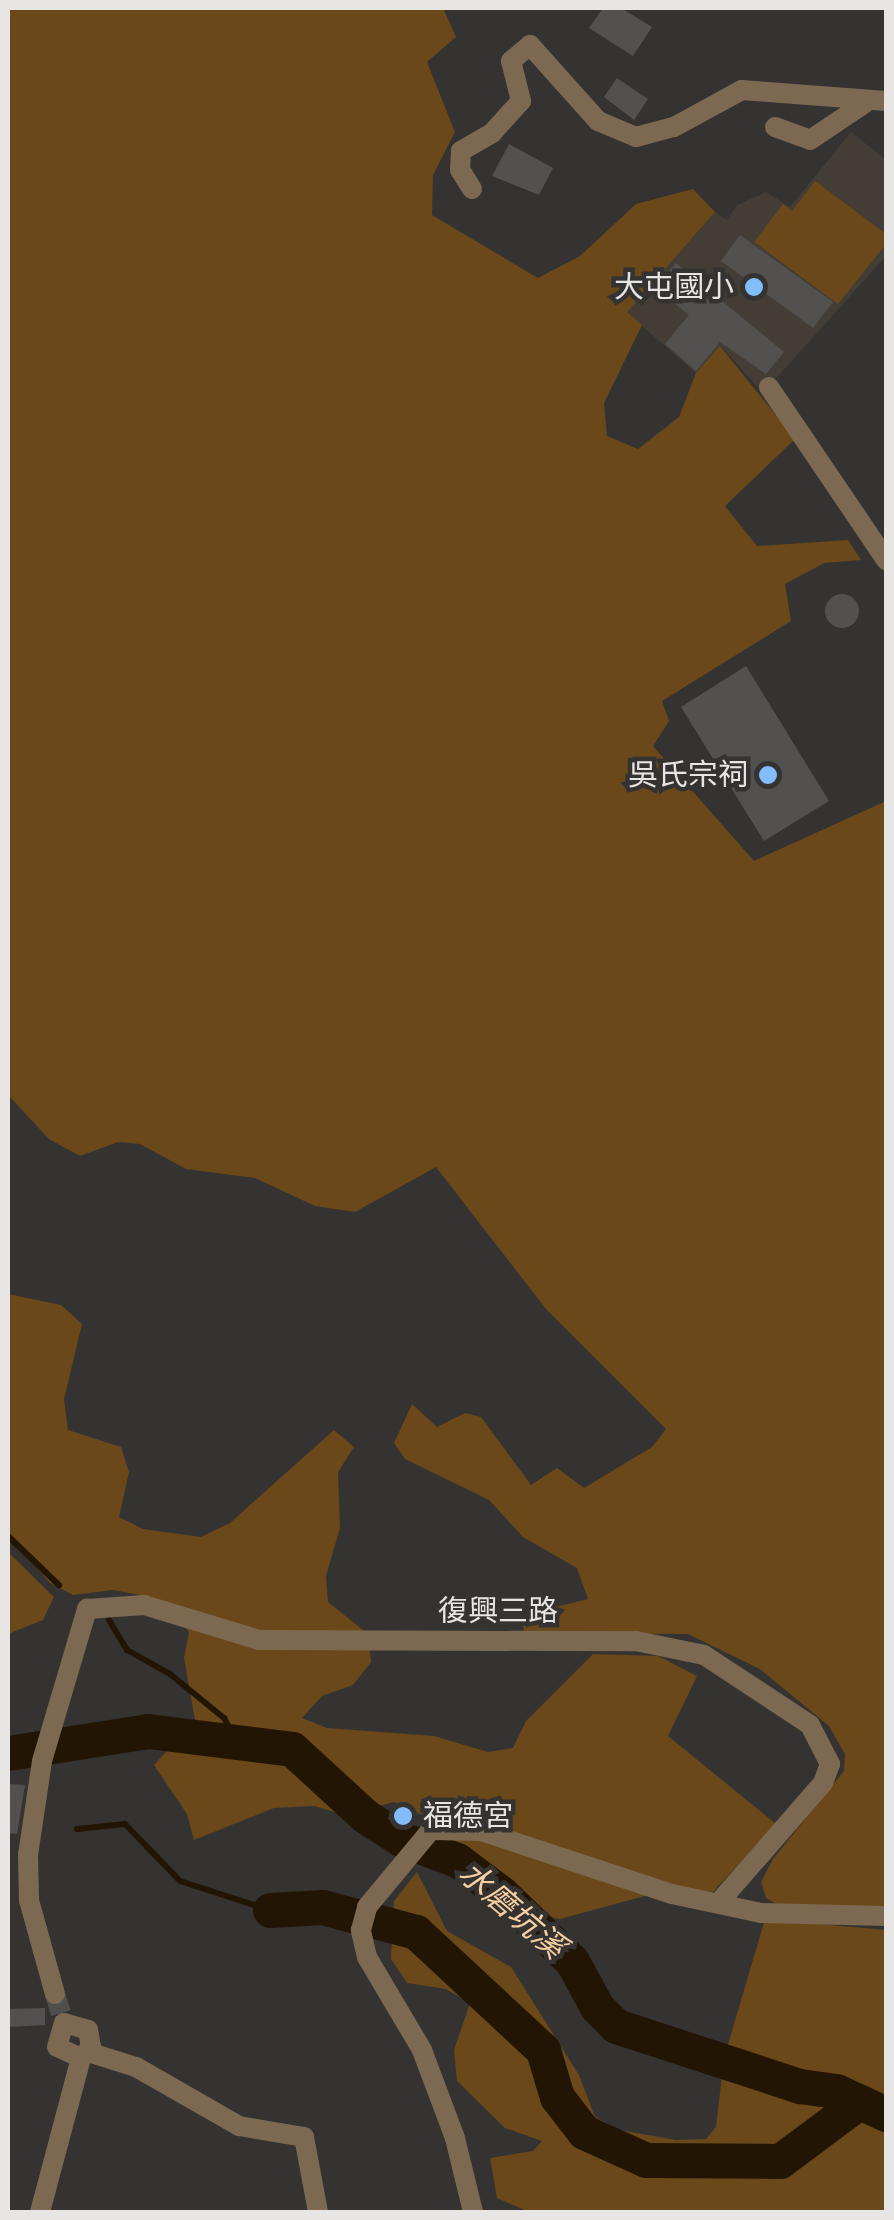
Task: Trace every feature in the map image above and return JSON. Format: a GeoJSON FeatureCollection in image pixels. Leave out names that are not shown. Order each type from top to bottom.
{"type":"FeatureCollection","features":[{"type":"Feature","properties":{"kind":"street"},"geometry":{"type":"LineString","coordinates":[[472,189],[460,170],[461,150],[492,134],[521,101],[511,61],[530,45],[598,121],[636,137],[688,121],[742,90],[836,94],[876,102]]}},
{"type":"Feature","properties":{"kind":"street"},"geometry":{"type":"LineString","coordinates":[[775,127],[810,140],[876,102]]}},
{"type":"Feature","properties":{"kind":"street"},"geometry":{"type":"LineString","coordinates":[[769,387],[886,560]]}},
{"type":"Feature","properties":{"kind":"street","name":"復興三路"},"geometry":{"type":"LineString","coordinates":[[55,1994],[29,1900],[28,1855],[45,1751],[87,1609],[144,1605],[259,1640],[636,1641],[704,1655],[810,1725],[830,1764],[823,1783],[721,1900]]}},
{"type":"Feature","properties":{"kind":"street"},"geometry":{"type":"LineString","coordinates":[[474,2212],[422,2050],[367,1957],[361,1930],[367,1907],[425,1837],[453,1826],[481,1831],[672,1894],[721,1900],[760,1913],[886,1916]]}},
{"type":"Feature","properties":{"kind":"street"},"geometry":{"type":"LineString","coordinates":[[40,2212],[84,2055],[136,2067],[239,2126],[304,2136],[318,2212]]}},
{"type":"Feature","properties":{"kind":"shaded area"},"geometry":{"type":"Polygon","coordinates":[[[8,8],[443,8],[456,37],[427,62],[455,132],[433,175],[432,215],[538,278],[580,256],[636,204],[693,189],[715,212],[627,312],[642,325],[604,403],[607,436],[638,449],[679,417],[696,373],[720,346],[795,439],[725,506],[757,546],[848,540],[861,560],[824,563],[785,584],[791,621],[662,701],[669,721],[653,746],[754,861],[886,801],[886,1907],[778,1905],[766,1898],[761,1882],[773,1859],[844,1771],[845,1754],[829,1726],[760,1669],[688,1634],[524,1633],[523,1621],[532,1613],[588,1599],[577,1568],[523,1537],[489,1500],[405,1459],[394,1443],[412,1404],[437,1427],[465,1413],[481,1417],[531,1485],[557,1468],[584,1488],[652,1447],[666,1429],[546,1309],[436,1167],[355,1212],[315,1206],[255,1178],[186,1169],[140,1144],[118,1142],[80,1156],[49,1139],[8,1095],[8,8]]]}},
{"type":"Feature","properties":{"kind":"shaded area","name":"大屯國小"},"geometry":{"type":"Polygon","coordinates":[[[851,132],[886,160],[886,256],[763,393],[721,346],[696,373],[626,312],[715,212],[727,220],[737,205],[766,192],[790,207],[851,132]]]}},
{"type":"Feature","properties":{"kind":"shaded area"},"geometry":{"type":"Polygon","coordinates":[[[815,181],[886,234],[886,244],[838,304],[754,242],[783,204],[792,211],[815,181]]]}},
{"type":"Feature","properties":{"kind":"shaded area"},"geometry":{"type":"Polygon","coordinates":[[[8,1294],[61,1305],[82,1324],[64,1399],[68,1430],[121,1447],[129,1472],[119,1517],[143,1529],[201,1537],[230,1523],[334,1430],[354,1447],[338,1472],[340,1528],[326,1576],[328,1602],[368,1634],[371,1662],[353,1685],[322,1696],[302,1718],[327,1728],[434,1736],[488,1752],[513,1748],[526,1721],[593,1654],[658,1656],[697,1676],[668,1736],[776,1824],[713,1892],[674,1888],[560,1919],[491,1905],[460,1878],[439,1841],[447,1826],[394,1802],[345,1815],[314,1806],[274,1808],[194,1840],[187,1814],[154,1765],[195,1720],[184,1658],[189,1632],[169,1606],[140,1595],[113,1590],[73,1595],[50,1583],[8,1534],[8,1294]]]}},
{"type":"Feature","properties":{"kind":"shaded area"},"geometry":{"type":"Polygon","coordinates":[[[8,1552],[54,1597],[43,1620],[8,1634],[8,1552]]]}},
{"type":"Feature","properties":{"kind":"shaded area"},"geometry":{"type":"Polygon","coordinates":[[[417,1872],[447,1931],[511,1967],[579,2075],[595,2117],[620,2130],[676,2140],[706,2139],[716,2127],[724,2058],[765,1919],[886,1930],[886,2212],[529,2212],[497,2198],[490,2158],[533,2151],[542,2141],[505,2128],[457,2081],[454,2050],[470,2003],[446,1989],[407,1983],[391,1959],[394,1901],[417,1872]]]}},
{"type":"Feature","properties":{"kind":"building"},"geometry":{"type":"Polygon","coordinates":[[[603,8],[621,8],[652,27],[633,56],[589,28],[603,8]]]}},
{"type":"Feature","properties":{"kind":"building"},"geometry":{"type":"Polygon","coordinates":[[[617,78],[648,99],[634,120],[604,97],[617,78]]]}},
{"type":"Feature","properties":{"kind":"building"},"geometry":{"type":"Polygon","coordinates":[[[509,144],[553,168],[539,195],[492,176],[509,144]]]}},
{"type":"Feature","properties":{"kind":"building"},"geometry":{"type":"Polygon","coordinates":[[[740,235],[833,302],[813,328],[721,261],[740,235]]]}},
{"type":"Feature","properties":{"kind":"building"},"geometry":{"type":"Polygon","coordinates":[[[676,263],[784,352],[766,374],[720,342],[696,371],[665,344],[689,315],[655,288],[676,263]]]}},
{"type":"Feature","properties":{"kind":"building"},"geometry":{"type":"Polygon","coordinates":[[[842,594],[854,599],[859,611],[854,623],[842,628],[830,623],[825,611],[830,599],[842,594]]]}},
{"type":"Feature","properties":{"kind":"building","name":"吳氏宗祠"},"geometry":{"type":"Polygon","coordinates":[[[746,666],[829,801],[764,841],[681,707],[746,666]]]}},
{"type":"Feature","properties":{"kind":"building"},"geometry":{"type":"Polygon","coordinates":[[[8,1784],[25,1785],[17,1834],[8,1833],[8,1784]]]}},
{"type":"Feature","properties":{"kind":"building","name":"福德宮"},"geometry":{"type":"Polygon","coordinates":[[[400,1801],[418,1814],[406,1830],[388,1818],[400,1801]]]}},
{"type":"Feature","properties":{"kind":"building"},"geometry":{"type":"Polygon","coordinates":[[[45,2008],[45,2025],[8,2027],[8,2009],[45,2008]]]}},
{"type":"Feature","properties":{"kind":"waterway"},"geometry":{"type":"LineString","coordinates":[[8,1536],[59,1585]]}},
{"type":"Feature","properties":{"kind":"waterway"},"geometry":{"type":"LineString","coordinates":[[109,1620],[127,1650],[170,1674],[224,1718],[236,1740]]}},
{"type":"Feature","properties":{"kind":"waterway","name":"水磨坑溪"},"geometry":{"type":"LineString","coordinates":[[8,1753],[148,1731],[292,1749],[365,1816],[401,1839],[457,1860],[501,1893],[572,1961],[597,2007],[616,2026],[800,2086],[836,2091],[886,2114]]}},
{"type":"Feature","properties":{"kind":"waterway"},"geometry":{"type":"LineString","coordinates":[[77,1829],[125,1824],[180,1881],[270,1910]]}},
{"type":"Feature","properties":{"kind":"waterway"},"geometry":{"type":"LineString","coordinates":[[270,1910],[322,1907],[416,1932],[543,2050],[557,2097],[584,2132],[646,2160],[780,2161],[855,2105]]}},
{"type":"Feature","properties":{"kind":"tunnel"},"geometry":{"type":"LineString","coordinates":[[55,1994],[64,2023]]}},
{"type":"Feature","properties":{"kind":"place","name":"大屯國小"},"geometry":{"type":"Point","coordinates":[754,287]}},
{"type":"Feature","properties":{"kind":"place","name":"吳氏宗祠"},"geometry":{"type":"Point","coordinates":[768,775]}},
{"type":"Feature","properties":{"kind":"place","name":"福德宮"},"geometry":{"type":"Point","coordinates":[403,1816]}}]}
